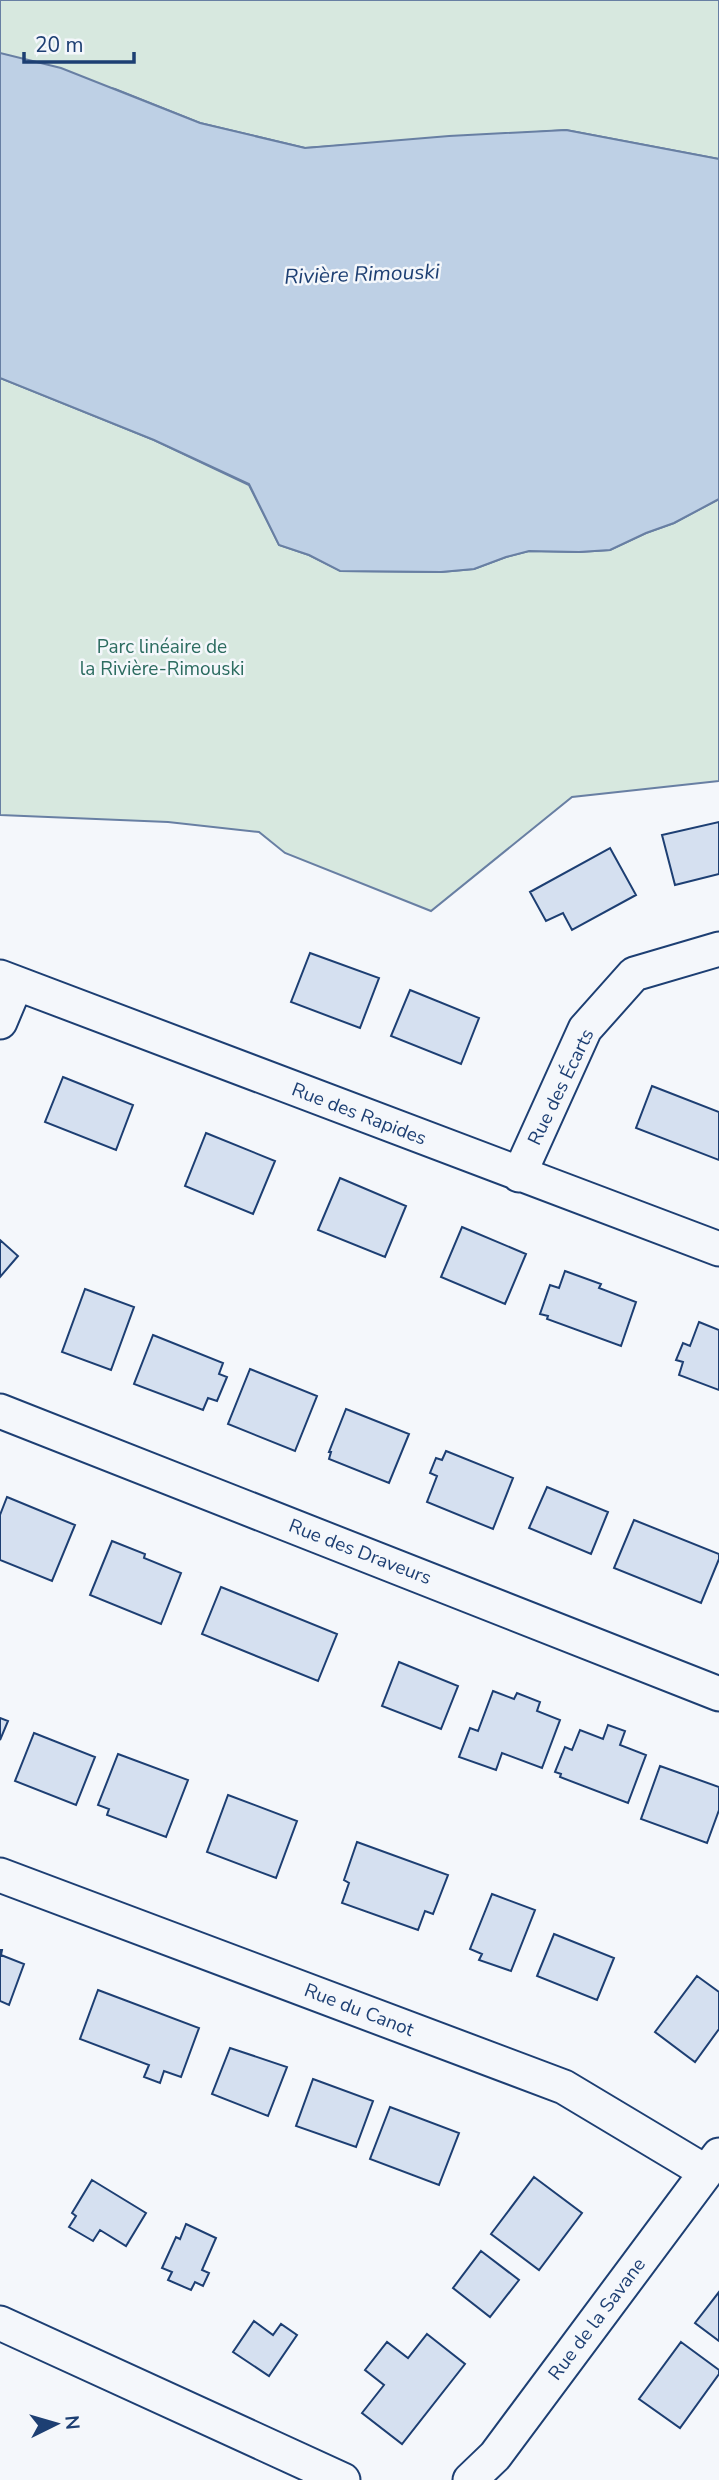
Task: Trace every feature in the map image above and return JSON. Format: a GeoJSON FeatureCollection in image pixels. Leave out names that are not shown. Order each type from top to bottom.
{"type":"FeatureCollection","features":[{"type":"Feature","properties":{"kind":"street","name":"Rue des Écarts"},"geometry":{"type":"LineString","coordinates":[[519,1175],[585,1029],[634,974],[719,949]]}},
{"type":"Feature","properties":{"kind":"street","name":"Rue des Rapides"},"geometry":{"type":"LineString","coordinates":[[8,980],[719,1249]]}},
{"type":"Feature","properties":{"kind":"street"},"geometry":{"type":"LineString","coordinates":[[0,1022],[8,980]]}},
{"type":"Feature","properties":{"kind":"street","name":"Rue des Draveurs"},"geometry":{"type":"LineString","coordinates":[[0,1411],[719,1694]]}},
{"type":"Feature","properties":{"kind":"street","name":"Rue du Canot"},"geometry":{"type":"LineString","coordinates":[[0,1875],[564,2087],[713,2163]]}},
{"type":"Feature","properties":{"kind":"street","name":"Rue de la Savane"},"geometry":{"type":"LineString","coordinates":[[470,2480],[495,2456],[713,2163]]}},
{"type":"Feature","properties":{"kind":"street"},"geometry":{"type":"LineString","coordinates":[[0,2323],[343,2480]]}},
{"type":"Feature","properties":{"kind":"green space"},"geometry":{"type":"Polygon","coordinates":[[[0,0],[719,0],[719,159],[566,130],[305,148],[200,123],[115,89],[0,64],[0,0]]]}},
{"type":"Feature","properties":{"kind":"green space","name":"Parc linéaire de la Rivière-Rimouski"},"geometry":{"type":"Polygon","coordinates":[[[0,378],[154,440],[249,485],[279,545],[309,555],[341,571],[441,572],[474,569],[529,551],[610,550],[674,523],[719,499],[719,781],[572,797],[431,911],[285,853],[259,832],[168,822],[0,815],[0,378]]]}},
{"type":"Feature","properties":{"kind":"water","name":"Rivière Rimouski"},"geometry":{"type":"Polygon","coordinates":[[[0,53],[61,68],[200,123],[305,148],[566,130],[719,159],[719,499],[674,523],[610,550],[529,551],[474,569],[441,572],[340,571],[309,555],[279,545],[249,484],[154,440],[0,378],[0,53]]]}},
{"type":"Feature","properties":{"kind":"building"},"geometry":{"type":"Polygon","coordinates":[[[719,822],[719,874],[675,885],[662,835],[719,822]]]}},
{"type":"Feature","properties":{"kind":"building"},"geometry":{"type":"Polygon","coordinates":[[[610,848],[636,895],[572,930],[563,913],[546,921],[530,892],[610,848]]]}},
{"type":"Feature","properties":{"kind":"building"},"geometry":{"type":"Polygon","coordinates":[[[310,953],[379,978],[360,1028],[291,1002],[310,953]]]}},
{"type":"Feature","properties":{"kind":"building"},"geometry":{"type":"Polygon","coordinates":[[[410,990],[479,1018],[461,1064],[391,1036],[410,990]]]}},
{"type":"Feature","properties":{"kind":"building"},"geometry":{"type":"Polygon","coordinates":[[[63,1077],[133,1105],[116,1150],[45,1122],[63,1077]]]}},
{"type":"Feature","properties":{"kind":"building"},"geometry":{"type":"Polygon","coordinates":[[[652,1086],[719,1112],[719,1160],[636,1128],[652,1086]]]}},
{"type":"Feature","properties":{"kind":"building"},"geometry":{"type":"Polygon","coordinates":[[[206,1133],[275,1161],[253,1214],[185,1186],[206,1133]]]}},
{"type":"Feature","properties":{"kind":"building"},"geometry":{"type":"Polygon","coordinates":[[[340,1178],[406,1206],[385,1257],[318,1230],[340,1178]]]}},
{"type":"Feature","properties":{"kind":"building"},"geometry":{"type":"Polygon","coordinates":[[[462,1227],[526,1254],[505,1304],[441,1277],[462,1227]]]}},
{"type":"Feature","properties":{"kind":"building"},"geometry":{"type":"Polygon","coordinates":[[[0,1240],[18,1256],[0,1277],[0,1240]]]}},
{"type":"Feature","properties":{"kind":"building"},"geometry":{"type":"Polygon","coordinates":[[[565,1271],[601,1284],[599,1288],[636,1302],[621,1346],[540,1314],[550,1285],[559,1288],[565,1271]]]}},
{"type":"Feature","properties":{"kind":"building"},"geometry":{"type":"Polygon","coordinates":[[[85,1289],[134,1307],[111,1370],[62,1352],[85,1289]]]}},
{"type":"Feature","properties":{"kind":"building"},"geometry":{"type":"Polygon","coordinates":[[[699,1322],[719,1330],[719,1390],[679,1375],[683,1362],[676,1360],[683,1343],[690,1346],[699,1322]]]}},
{"type":"Feature","properties":{"kind":"building"},"geometry":{"type":"Polygon","coordinates":[[[153,1335],[223,1363],[219,1374],[227,1377],[217,1401],[208,1398],[203,1410],[134,1384],[153,1335]]]}},
{"type":"Feature","properties":{"kind":"building"},"geometry":{"type":"Polygon","coordinates":[[[250,1369],[317,1396],[295,1451],[228,1424],[250,1369]]]}},
{"type":"Feature","properties":{"kind":"building"},"geometry":{"type":"Polygon","coordinates":[[[346,1409],[409,1434],[389,1483],[329,1459],[329,1452],[346,1409]]]}},
{"type":"Feature","properties":{"kind":"building"},"geometry":{"type":"Polygon","coordinates":[[[446,1451],[513,1478],[493,1529],[427,1502],[437,1476],[430,1473],[436,1458],[442,1460],[446,1451]]]}},
{"type":"Feature","properties":{"kind":"building"},"geometry":{"type":"Polygon","coordinates":[[[547,1487],[608,1512],[591,1554],[529,1528],[547,1487]]]}},
{"type":"Feature","properties":{"kind":"building"},"geometry":{"type":"Polygon","coordinates":[[[7,1497],[75,1525],[52,1581],[0,1560],[0,1515],[7,1497]]]}},
{"type":"Feature","properties":{"kind":"building"},"geometry":{"type":"Polygon","coordinates":[[[634,1520],[719,1554],[701,1603],[614,1568],[634,1520]]]}},
{"type":"Feature","properties":{"kind":"building"},"geometry":{"type":"Polygon","coordinates":[[[112,1541],[181,1573],[161,1624],[90,1595],[112,1541]]]}},
{"type":"Feature","properties":{"kind":"building"},"geometry":{"type":"Polygon","coordinates":[[[221,1587],[337,1634],[318,1681],[202,1634],[221,1587]]]}},
{"type":"Feature","properties":{"kind":"building"},"geometry":{"type":"Polygon","coordinates":[[[399,1662],[458,1686],[441,1729],[382,1706],[399,1662]]]}},
{"type":"Feature","properties":{"kind":"building"},"geometry":{"type":"Polygon","coordinates":[[[493,1691],[514,1699],[517,1693],[540,1702],[537,1711],[560,1720],[542,1768],[502,1753],[496,1770],[459,1757],[470,1728],[478,1731],[493,1691]]]}},
{"type":"Feature","properties":{"kind":"building"},"geometry":{"type":"Polygon","coordinates":[[[0,1718],[8,1721],[0,1740],[0,1718]]]}},
{"type":"Feature","properties":{"kind":"building"},"geometry":{"type":"Polygon","coordinates":[[[608,1725],[625,1731],[620,1745],[646,1755],[628,1803],[560,1777],[561,1774],[555,1772],[565,1747],[572,1750],[580,1730],[603,1739],[608,1725]]]}},
{"type":"Feature","properties":{"kind":"building"},"geometry":{"type":"Polygon","coordinates":[[[34,1733],[95,1757],[76,1805],[15,1781],[34,1733]]]}},
{"type":"Feature","properties":{"kind":"building"},"geometry":{"type":"Polygon","coordinates":[[[118,1754],[188,1780],[166,1837],[107,1815],[109,1809],[98,1805],[118,1754]]]}},
{"type":"Feature","properties":{"kind":"building"},"geometry":{"type":"Polygon","coordinates":[[[660,1766],[719,1787],[719,1810],[707,1843],[641,1819],[660,1766]]]}},
{"type":"Feature","properties":{"kind":"building"},"geometry":{"type":"Polygon","coordinates":[[[228,1795],[297,1821],[276,1878],[207,1852],[228,1795]]]}},
{"type":"Feature","properties":{"kind":"building"},"geometry":{"type":"Polygon","coordinates":[[[357,1842],[448,1875],[433,1914],[425,1911],[418,1930],[342,1903],[349,1883],[344,1880],[357,1842]]]}},
{"type":"Feature","properties":{"kind":"building"},"geometry":{"type":"Polygon","coordinates":[[[492,1894],[535,1910],[511,1971],[479,1960],[482,1954],[470,1949],[492,1894]]]}},
{"type":"Feature","properties":{"kind":"building"},"geometry":{"type":"Polygon","coordinates":[[[554,1934],[614,1958],[597,2000],[537,1976],[554,1934]]]}},
{"type":"Feature","properties":{"kind":"building"},"geometry":{"type":"Polygon","coordinates":[[[0,1950],[1,1955],[24,1964],[9,2005],[0,2001],[0,1950]]]}},
{"type":"Feature","properties":{"kind":"building"},"geometry":{"type":"Polygon","coordinates":[[[697,1976],[719,1992],[719,2029],[695,2062],[655,2032],[697,1976]]]}},
{"type":"Feature","properties":{"kind":"building"},"geometry":{"type":"Polygon","coordinates":[[[98,1990],[199,2028],[181,2077],[164,2071],[160,2083],[144,2077],[149,2065],[80,2039],[98,1990]]]}},
{"type":"Feature","properties":{"kind":"building"},"geometry":{"type":"Polygon","coordinates":[[[230,2048],[287,2067],[268,2116],[212,2094],[230,2048]]]}},
{"type":"Feature","properties":{"kind":"building"},"geometry":{"type":"Polygon","coordinates":[[[313,2079],[373,2101],[356,2147],[296,2126],[313,2079]]]}},
{"type":"Feature","properties":{"kind":"building"},"geometry":{"type":"Polygon","coordinates":[[[390,2107],[459,2133],[439,2185],[370,2159],[390,2107]]]}},
{"type":"Feature","properties":{"kind":"building"},"geometry":{"type":"Polygon","coordinates":[[[534,2177],[582,2213],[539,2270],[491,2234],[534,2177]]]}},
{"type":"Feature","properties":{"kind":"building"},"geometry":{"type":"Polygon","coordinates":[[[92,2180],[146,2213],[126,2246],[100,2230],[93,2241],[69,2227],[76,2216],[72,2213],[92,2180]]]}},
{"type":"Feature","properties":{"kind":"building"},"geometry":{"type":"Polygon","coordinates":[[[186,2224],[216,2238],[202,2270],[209,2273],[203,2286],[195,2282],[191,2290],[168,2280],[172,2272],[162,2268],[176,2237],[180,2239],[186,2224]]]}},
{"type":"Feature","properties":{"kind":"building"},"geometry":{"type":"Polygon","coordinates":[[[481,2251],[519,2280],[490,2317],[453,2288],[481,2251]]]}},
{"type":"Feature","properties":{"kind":"building"},"geometry":{"type":"Polygon","coordinates":[[[719,2292],[719,2341],[695,2323],[719,2292]]]}},
{"type":"Feature","properties":{"kind":"building"},"geometry":{"type":"Polygon","coordinates":[[[254,2321],[273,2335],[281,2324],[297,2335],[269,2376],[233,2352],[254,2321]]]}},
{"type":"Feature","properties":{"kind":"building"},"geometry":{"type":"Polygon","coordinates":[[[427,2334],[465,2364],[402,2444],[362,2413],[384,2385],[365,2370],[387,2342],[408,2358],[427,2334]]]}},
{"type":"Feature","properties":{"kind":"building"},"geometry":{"type":"Polygon","coordinates":[[[681,2342],[719,2370],[719,2374],[680,2428],[639,2399],[681,2342]]]}}]}
